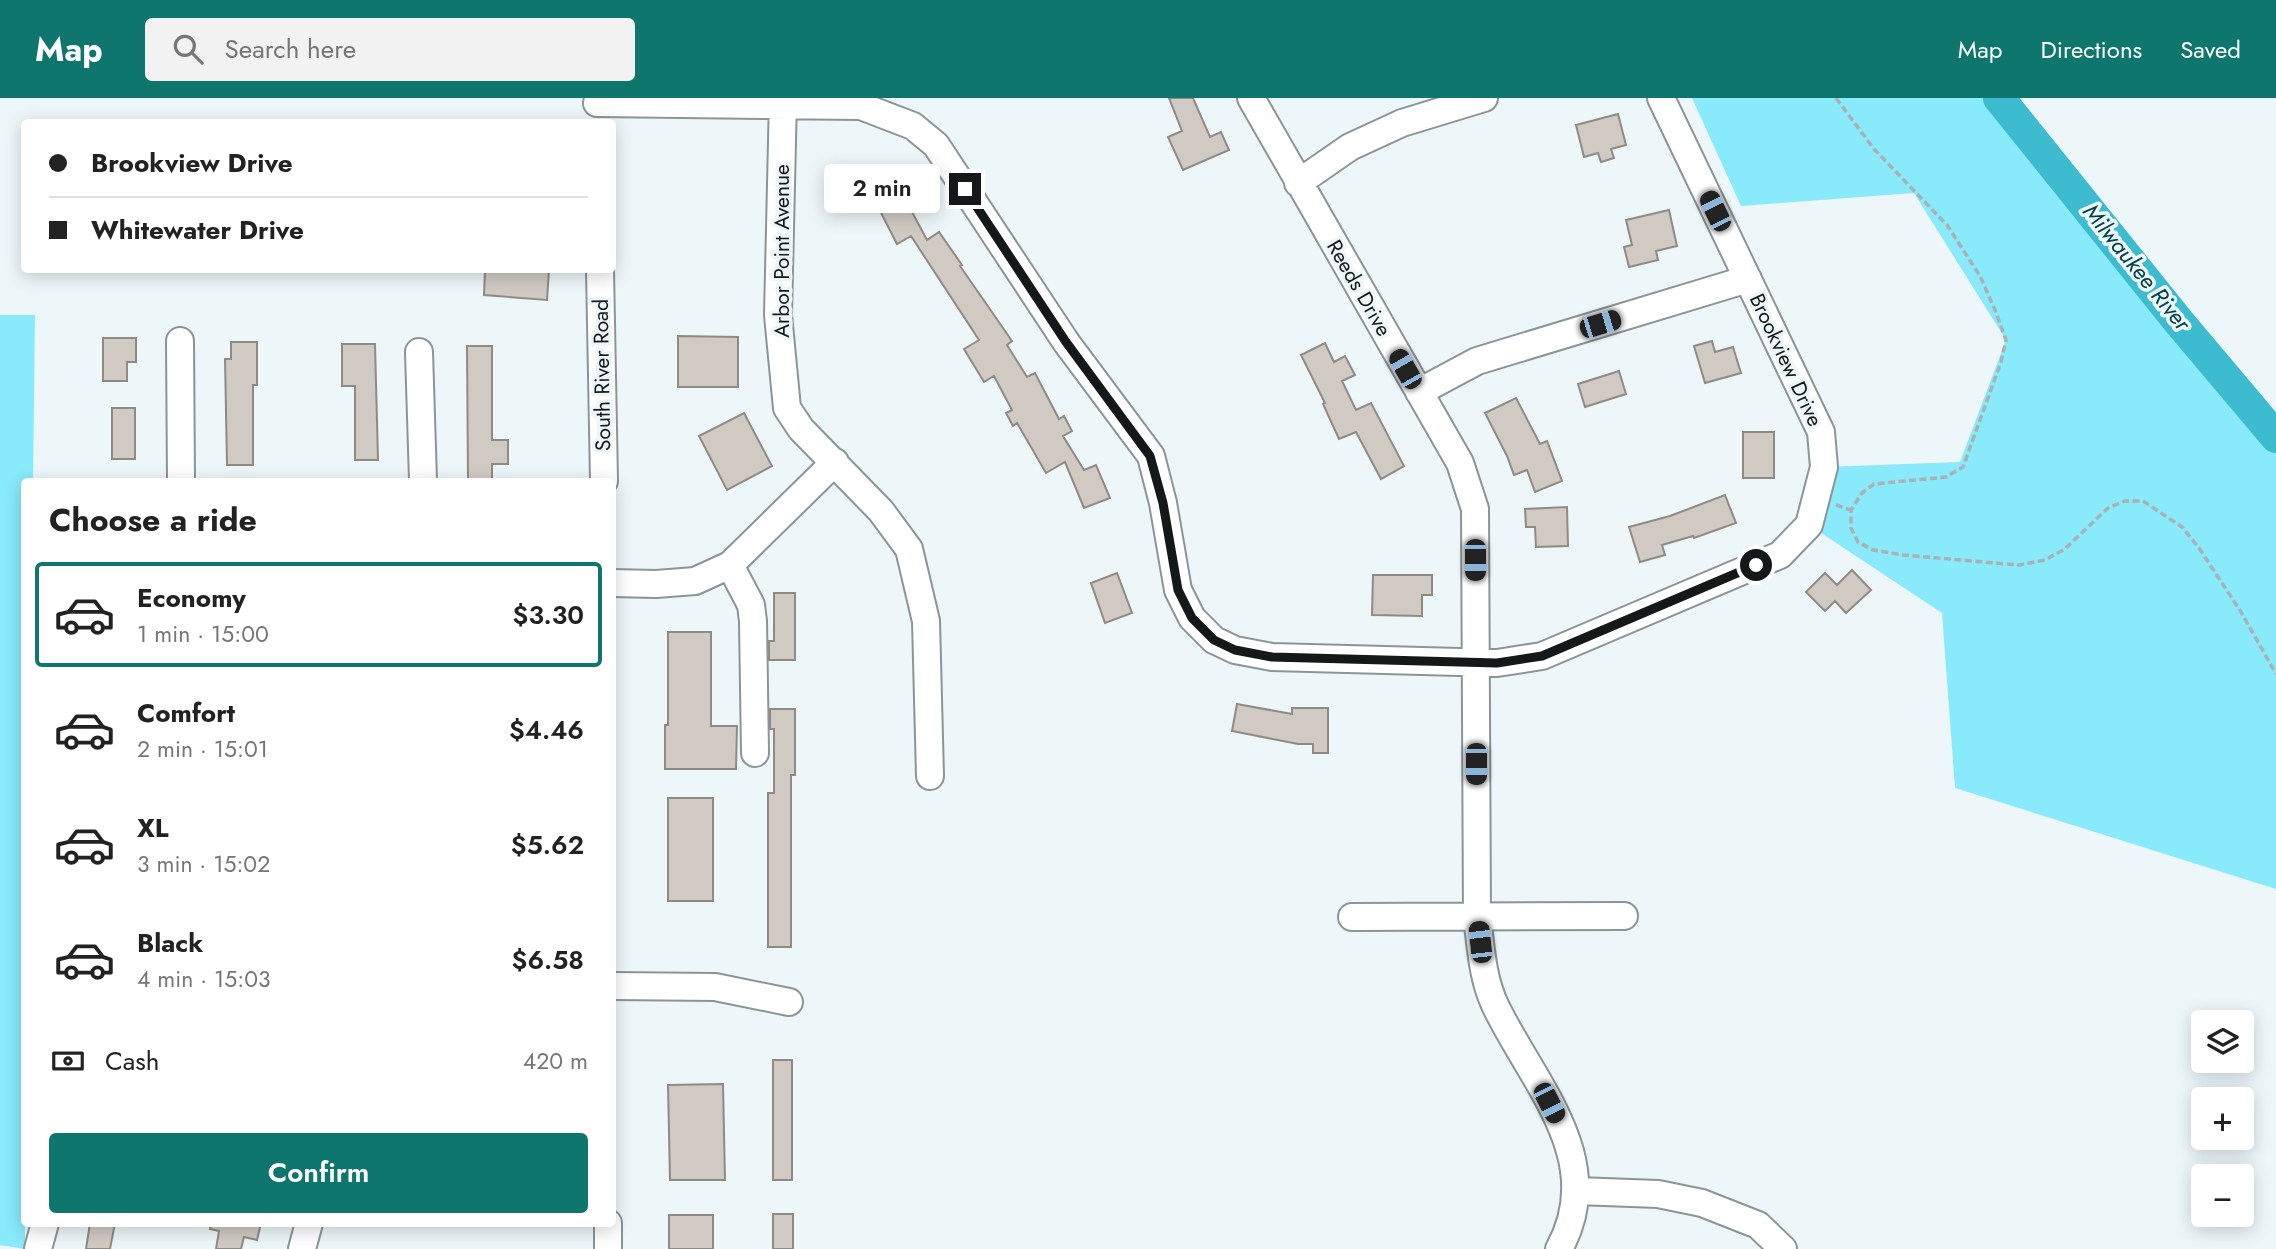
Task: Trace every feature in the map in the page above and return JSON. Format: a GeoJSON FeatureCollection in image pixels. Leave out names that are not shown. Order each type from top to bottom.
{"type":"FeatureCollection","features":[{"type":"Feature","properties":{"kind":"street","name":"Reeds Drive"},"geometry":{"type":"LineString","coordinates":[[1251,98],[1460,463],[1475,509],[1477,917],[1483,967],[1495,1004],[1568,1139],[1577,1191],[1574,1216],[1559,1249]]}},
{"type":"Feature","properties":{"kind":"street"},"geometry":{"type":"LineString","coordinates":[[1298,183],[1350,147],[1402,123],[1484,98]]}},
{"type":"Feature","properties":{"kind":"street","name":"Brookview Drive"},"geometry":{"type":"LineString","coordinates":[[598,108],[783,102],[861,106],[913,126],[936,145],[1066,342],[1150,456],[1163,503],[1178,590],[1192,618],[1214,640],[1235,650],[1272,657],[1497,663],[1542,656],[1780,555],[1809,525],[1824,467],[1821,432],[1661,98]]}},
{"type":"Feature","properties":{"kind":"street","name":"Arbor Point Avenue"},"geometry":{"type":"LineString","coordinates":[[783,102],[778,315],[787,408],[801,429],[881,511],[909,549],[926,621],[930,776]]}},
{"type":"Feature","properties":{"kind":"street","name":"South River Road"},"geometry":{"type":"LineString","coordinates":[[600,273],[604,478]]}},
{"type":"Feature","properties":{"kind":"street"},"geometry":{"type":"LineString","coordinates":[[1419,392],[1477,361],[1748,279]]}},
{"type":"Feature","properties":{"kind":"street"},"geometry":{"type":"LineString","coordinates":[[180,341],[181,478]]}},
{"type":"Feature","properties":{"kind":"street"},"geometry":{"type":"LineString","coordinates":[[419,352],[423,478]]}},
{"type":"Feature","properties":{"kind":"street"},"geometry":{"type":"LineString","coordinates":[[616,583],[695,581],[730,565],[835,462]]}},
{"type":"Feature","properties":{"kind":"street"},"geometry":{"type":"LineString","coordinates":[[730,565],[751,605],[754,753]]}},
{"type":"Feature","properties":{"kind":"street"},"geometry":{"type":"LineString","coordinates":[[1352,917],[1624,916]]}},
{"type":"Feature","properties":{"kind":"street"},"geometry":{"type":"LineString","coordinates":[[616,985],[715,987],[789,1002]]}},
{"type":"Feature","properties":{"kind":"street"},"geometry":{"type":"LineString","coordinates":[[1577,1191],[1658,1194],[1702,1203],[1758,1225],[1783,1249]]}},
{"type":"Feature","properties":{"kind":"street"},"geometry":{"type":"LineString","coordinates":[[38,1249],[44,1227]]}},
{"type":"Feature","properties":{"kind":"street"},"geometry":{"type":"LineString","coordinates":[[303,1249],[308,1227]]}},
{"type":"Feature","properties":{"kind":"street"},"geometry":{"type":"LineString","coordinates":[[608,1227],[608,1249]]}},
{"type":"Feature","properties":{"kind":"path"},"geometry":{"type":"LineString","coordinates":[[1836,98],[1874,149],[1947,225],[1980,276],[2006,340],[2001,362],[1963,467],[1945,477],[1874,484],[1868,488],[1851,510],[1851,528],[1858,542],[1873,550],[1903,555],[2019,565],[2045,560],[2065,549],[2108,508],[2125,501],[2143,501],[2182,527],[2199,548],[2241,612],[2276,674]]}},
{"type":"Feature","properties":{"kind":"shaded area"},"geometry":{"type":"Polygon","coordinates":[[[1692,98],[2003,98],[2224,375],[2276,429],[2276,889],[1955,788],[1942,613],[1809,525],[1824,467],[1960,462],[2006,340],[1914,193],[1741,206],[1692,98]]]}},
{"type":"Feature","properties":{"kind":"shaded area"},"geometry":{"type":"Polygon","coordinates":[[[0,315],[35,315],[33,478],[21,478],[21,1227],[25,1227],[25,1249],[0,1245],[0,315]]]}},
{"type":"Feature","properties":{"kind":"building"},"geometry":{"type":"Polygon","coordinates":[[[1169,98],[1193,98],[1210,137],[1221,132],[1229,150],[1183,170],[1168,137],[1182,131],[1169,98]]]}},
{"type":"Feature","properties":{"kind":"building"},"geometry":{"type":"Polygon","coordinates":[[[1618,114],[1626,145],[1611,149],[1614,158],[1601,162],[1598,153],[1584,157],[1576,125],[1618,114]]]}},
{"type":"Feature","properties":{"kind":"building"},"geometry":{"type":"Polygon","coordinates":[[[912,189],[920,205],[911,210],[927,240],[939,232],[1012,341],[1007,345],[1027,377],[1035,373],[1059,419],[1064,416],[1072,431],[1063,436],[1084,470],[1096,465],[1110,498],[1084,508],[1065,462],[1046,473],[1017,423],[1013,426],[1006,413],[1012,410],[994,376],[984,382],[964,349],[979,340],[911,236],[897,244],[878,207],[912,189]]]}},
{"type":"Feature","properties":{"kind":"building"},"geometry":{"type":"Polygon","coordinates":[[[1669,210],[1677,246],[1656,251],[1658,260],[1629,267],[1624,247],[1632,245],[1626,220],[1669,210]]]}},
{"type":"Feature","properties":{"kind":"building"},"geometry":{"type":"Polygon","coordinates":[[[485,273],[549,273],[547,300],[484,295],[485,273]]]}},
{"type":"Feature","properties":{"kind":"building"},"geometry":{"type":"Polygon","coordinates":[[[678,336],[738,337],[738,387],[678,387],[678,336]]]}},
{"type":"Feature","properties":{"kind":"building"},"geometry":{"type":"Polygon","coordinates":[[[103,338],[136,338],[136,362],[127,362],[127,381],[103,381],[103,338]]]}},
{"type":"Feature","properties":{"kind":"building"},"geometry":{"type":"Polygon","coordinates":[[[1712,341],[1715,352],[1733,347],[1741,373],[1705,383],[1694,346],[1712,341]]]}},
{"type":"Feature","properties":{"kind":"building"},"geometry":{"type":"Polygon","coordinates":[[[231,342],[257,342],[257,385],[253,385],[253,465],[227,465],[225,359],[231,359],[231,342]]]}},
{"type":"Feature","properties":{"kind":"building"},"geometry":{"type":"Polygon","coordinates":[[[1325,343],[1334,362],[1345,356],[1355,375],[1342,381],[1356,410],[1371,403],[1404,466],[1381,479],[1356,432],[1339,439],[1301,355],[1325,343]]]}},
{"type":"Feature","properties":{"kind":"building"},"geometry":{"type":"Polygon","coordinates":[[[342,344],[375,344],[378,460],[355,460],[355,386],[342,386],[342,344]]]}},
{"type":"Feature","properties":{"kind":"building"},"geometry":{"type":"Polygon","coordinates":[[[467,346],[492,346],[492,440],[508,440],[508,464],[492,464],[492,478],[468,478],[467,346]]]}},
{"type":"Feature","properties":{"kind":"building"},"geometry":{"type":"Polygon","coordinates":[[[1619,371],[1626,394],[1585,407],[1578,384],[1619,371]]]}},
{"type":"Feature","properties":{"kind":"building"},"geometry":{"type":"Polygon","coordinates":[[[1516,398],[1540,444],[1547,441],[1562,481],[1535,492],[1527,470],[1514,475],[1485,413],[1516,398]]]}},
{"type":"Feature","properties":{"kind":"building"},"geometry":{"type":"Polygon","coordinates":[[[112,408],[135,408],[135,459],[112,459],[112,408]]]}},
{"type":"Feature","properties":{"kind":"building"},"geometry":{"type":"Polygon","coordinates":[[[744,413],[772,466],[727,490],[699,436],[744,413]]]}},
{"type":"Feature","properties":{"kind":"building"},"geometry":{"type":"Polygon","coordinates":[[[1743,432],[1774,432],[1774,478],[1743,478],[1743,432]]]}},
{"type":"Feature","properties":{"kind":"building"},"geometry":{"type":"Polygon","coordinates":[[[1725,495],[1736,523],[1694,538],[1693,536],[1662,545],[1665,555],[1640,562],[1629,527],[1670,516],[1725,495]]]}},
{"type":"Feature","properties":{"kind":"building"},"geometry":{"type":"Polygon","coordinates":[[[1567,507],[1568,546],[1536,547],[1535,527],[1526,527],[1525,509],[1567,507]]]}},
{"type":"Feature","properties":{"kind":"building"},"geometry":{"type":"Polygon","coordinates":[[[1852,570],[1871,590],[1846,613],[1835,601],[1825,611],[1806,592],[1825,573],[1837,585],[1852,570]]]}},
{"type":"Feature","properties":{"kind":"building"},"geometry":{"type":"Polygon","coordinates":[[[1117,573],[1132,613],[1105,623],[1091,583],[1117,573]]]}},
{"type":"Feature","properties":{"kind":"building"},"geometry":{"type":"Polygon","coordinates":[[[1373,575],[1432,575],[1432,595],[1422,595],[1422,616],[1372,615],[1373,575]]]}},
{"type":"Feature","properties":{"kind":"building"},"geometry":{"type":"Polygon","coordinates":[[[774,593],[795,593],[795,660],[769,660],[769,641],[774,641],[774,593]]]}},
{"type":"Feature","properties":{"kind":"building"},"geometry":{"type":"Polygon","coordinates":[[[668,632],[711,632],[711,726],[737,726],[736,769],[665,769],[668,632]]]}},
{"type":"Feature","properties":{"kind":"building"},"geometry":{"type":"Polygon","coordinates":[[[1237,704],[1292,714],[1292,708],[1328,708],[1328,753],[1313,753],[1313,744],[1298,744],[1232,731],[1237,704]]]}},
{"type":"Feature","properties":{"kind":"building"},"geometry":{"type":"Polygon","coordinates":[[[770,709],[795,709],[795,775],[791,775],[791,947],[768,947],[768,793],[774,793],[774,729],[770,729],[770,709]]]}},
{"type":"Feature","properties":{"kind":"building"},"geometry":{"type":"Polygon","coordinates":[[[668,798],[713,798],[713,901],[668,901],[668,798]]]}},
{"type":"Feature","properties":{"kind":"building"},"geometry":{"type":"Polygon","coordinates":[[[773,1060],[792,1060],[792,1180],[773,1180],[773,1060]]]}},
{"type":"Feature","properties":{"kind":"building"},"geometry":{"type":"Polygon","coordinates":[[[723,1084],[725,1180],[670,1180],[668,1085],[723,1084]]]}},
{"type":"Feature","properties":{"kind":"building"},"geometry":{"type":"Polygon","coordinates":[[[773,1214],[793,1214],[793,1249],[773,1249],[773,1214]]]}},
{"type":"Feature","properties":{"kind":"building"},"geometry":{"type":"Polygon","coordinates":[[[669,1215],[713,1215],[713,1249],[669,1249],[669,1215]]]}},
{"type":"Feature","properties":{"kind":"building"},"geometry":{"type":"Polygon","coordinates":[[[89,1227],[114,1227],[110,1249],[86,1249],[89,1227]]]}},
{"type":"Feature","properties":{"kind":"building"},"geometry":{"type":"Polygon","coordinates":[[[260,1227],[257,1240],[244,1237],[241,1249],[216,1249],[219,1231],[210,1229],[260,1227]]]}},
{"type":"Feature","properties":{"kind":"waterway","name":"Milwaukee River"},"geometry":{"type":"LineString","coordinates":[[1999,98],[2179,322],[2276,437]]}},
{"type":"Feature","properties":{"kind":"route"},"geometry":{"type":"LineString","coordinates":[[965,189],[1066,342],[1150,456],[1163,503],[1178,590],[1192,618],[1214,640],[1235,650],[1272,657],[1497,663],[1542,656],[1756,565]]}}]}
